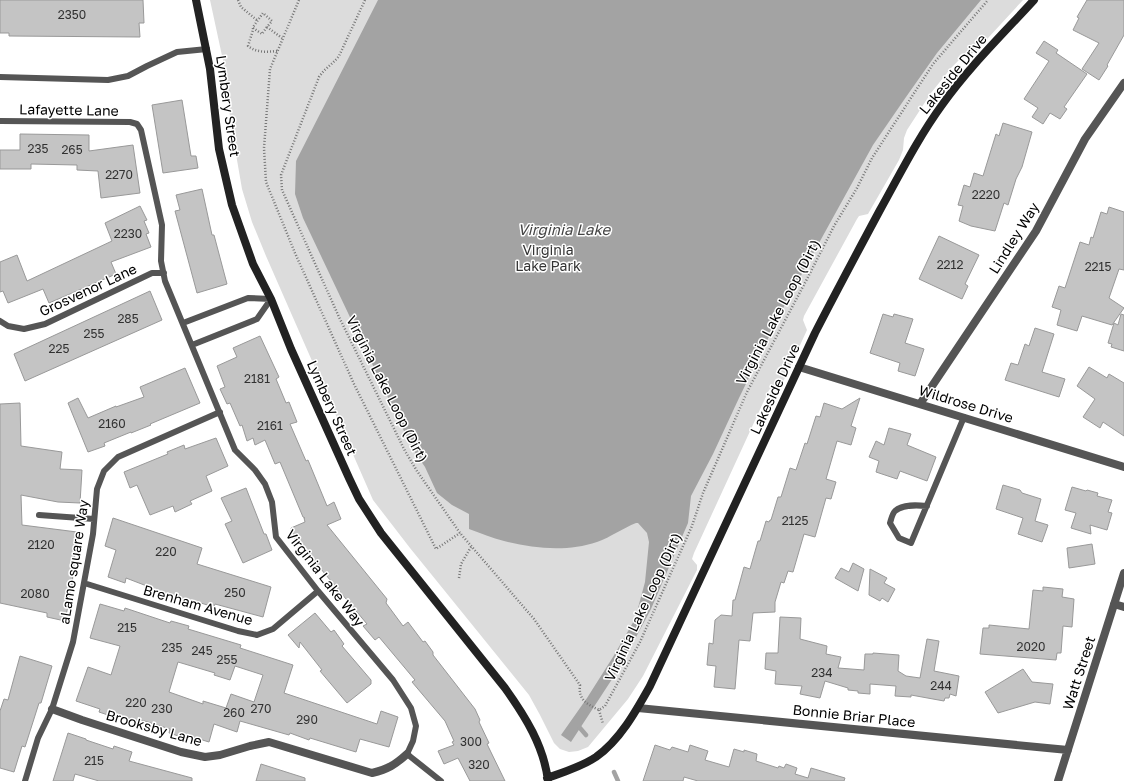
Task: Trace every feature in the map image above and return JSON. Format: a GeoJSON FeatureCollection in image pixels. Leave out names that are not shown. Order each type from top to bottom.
{"type":"FeatureCollection","features":[{"type":"Feature","properties":{"kind":"street","name":"Lymbery Street"},"geometry":{"type":"LineString","coordinates":[[196,0],[207,49],[214,94],[219,148],[232,204],[253,264],[270,299],[291,349],[359,499],[381,533],[505,688],[520,709],[532,730],[542,754],[548,779]]}},
{"type":"Feature","properties":{"kind":"street","name":"Lakeside Drive"},"geometry":{"type":"LineString","coordinates":[[548,779],[581,766],[596,757],[608,746],[638,708],[650,686],[836,291],[927,126],[957,85],[1034,0]]}},
{"type":"Feature","properties":{"kind":"street","name":"Lindley Way"},"geometry":{"type":"LineString","coordinates":[[920,404],[1036,231],[1085,139],[1124,83]]}},
{"type":"Feature","properties":{"kind":"street","name":"Wildrose Drive"},"geometry":{"type":"LineString","coordinates":[[800,367],[1124,466]]}},
{"type":"Feature","properties":{"kind":"street","name":"Watt Street"},"geometry":{"type":"LineString","coordinates":[[1058,781],[1124,573]]}},
{"type":"Feature","properties":{"kind":"street"},"geometry":{"type":"LineString","coordinates":[[1114,604],[1124,606]]}},
{"type":"Feature","properties":{"kind":"street","name":"Bonnie Briar Place"},"geometry":{"type":"LineString","coordinates":[[638,708],[1068,750]]}},
{"type":"Feature","properties":{"kind":"street","name":"Brooksby Lane"},"geometry":{"type":"LineString","coordinates":[[52,709],[181,752],[205,757],[220,755],[269,742],[372,773],[397,764],[407,754]]}},
{"type":"Feature","properties":{"kind":"lane"},"geometry":{"type":"LineString","coordinates":[[0,77],[108,80],[128,76],[177,52],[207,49]]}},
{"type":"Feature","properties":{"kind":"lane","name":"Lafayette Lane"},"geometry":{"type":"LineString","coordinates":[[0,121],[114,121],[136,124]]}},
{"type":"Feature","properties":{"kind":"lane","name":"Virginia Lake Way"},"geometry":{"type":"LineString","coordinates":[[136,124],[141,130],[162,226],[161,260],[165,281],[235,450],[255,470],[265,484],[272,502],[276,537],[318,592],[393,680],[411,708],[416,726],[413,741],[407,754]]}},
{"type":"Feature","properties":{"kind":"lane","name":"Grosvenor Lane"},"geometry":{"type":"LineString","coordinates":[[0,321],[8,326],[24,329],[45,324],[152,274],[164,273]]}},
{"type":"Feature","properties":{"kind":"lane"},"geometry":{"type":"LineString","coordinates":[[183,323],[248,298],[270,299]]}},
{"type":"Feature","properties":{"kind":"lane"},"geometry":{"type":"LineString","coordinates":[[192,345],[257,319],[270,299]]}},
{"type":"Feature","properties":{"kind":"lane","name":"aLamo square Way"},"geometry":{"type":"LineString","coordinates":[[25,781],[38,738],[52,709],[73,642],[84,583],[97,489],[104,471],[118,457],[220,412]]}},
{"type":"Feature","properties":{"kind":"lane"},"geometry":{"type":"LineString","coordinates":[[927,506],[915,505],[904,507],[894,512],[890,523],[899,538],[911,543],[927,506],[964,417]]}},
{"type":"Feature","properties":{"kind":"lane"},"geometry":{"type":"LineString","coordinates":[[39,515],[94,519]]}},
{"type":"Feature","properties":{"kind":"lane","name":"Brenham Avenue"},"geometry":{"type":"LineString","coordinates":[[84,583],[238,631],[257,635],[273,629],[318,592]]}},
{"type":"Feature","properties":{"kind":"lane"},"geometry":{"type":"LineString","coordinates":[[407,754],[440,781]]}},
{"type":"Feature","properties":{"kind":"path"},"geometry":{"type":"LineString","coordinates":[[238,0],[242,7],[258,20]]}},
{"type":"Feature","properties":{"kind":"path"},"geometry":{"type":"LineString","coordinates":[[298,0],[270,69],[264,148],[266,182],[295,253],[354,384],[436,550],[460,534]]}},
{"type":"Feature","properties":{"kind":"path","name":"Virginia Lake Loop (Dirt)"},"geometry":{"type":"LineString","coordinates":[[365,0],[339,56],[334,63],[319,76],[281,175],[282,190],[339,316],[405,450],[417,471],[460,534],[534,620],[580,685],[581,699],[598,710],[605,706],[640,642],[692,526],[703,493],[747,392],[808,279],[834,226],[857,188],[872,158],[933,64],[988,0]]}},
{"type":"Feature","properties":{"kind":"path"},"geometry":{"type":"LineString","coordinates":[[253,27],[262,34],[272,20],[263,13],[253,27],[254,30],[248,46],[264,52],[277,51]]}},
{"type":"Feature","properties":{"kind":"path"},"geometry":{"type":"LineString","coordinates":[[267,27],[282,38]]}},
{"type":"Feature","properties":{"kind":"path"},"geometry":{"type":"LineString","coordinates":[[459,578],[461,564],[472,547]]}},
{"type":"Feature","properties":{"kind":"path"},"geometry":{"type":"LineString","coordinates":[[598,710],[603,724]]}},
{"type":"Feature","properties":{"kind":"green space","name":"Virginia Lake"},"geometry":{"type":"Polygon","coordinates":[[[210,0],[1023,0],[977,50],[962,57],[951,68],[931,93],[907,130],[904,138],[903,150],[899,160],[868,214],[859,216],[857,219],[804,316],[803,320],[807,330],[784,380],[769,390],[694,553],[692,559],[697,565],[697,570],[643,676],[628,699],[588,747],[578,751],[569,752],[560,749],[554,743],[529,695],[373,500],[252,222],[242,189],[231,125],[224,65],[210,0]]]}},
{"type":"Feature","properties":{"kind":"water","name":"Virginia Lake"},"geometry":{"type":"Polygon","coordinates":[[[378,0],[981,0],[937,53],[873,145],[782,310],[713,454],[691,496],[688,523],[651,609],[618,670],[571,742],[561,735],[587,698],[635,619],[645,582],[649,542],[647,533],[638,523],[636,523],[597,542],[574,547],[551,548],[515,544],[469,529],[469,514],[452,505],[437,493],[425,467],[412,448],[303,218],[295,194],[296,161],[378,0]]]}},
{"type":"Feature","properties":{"kind":"building"},"geometry":{"type":"Polygon","coordinates":[[[0,0],[143,0],[144,23],[139,23],[140,37],[9,36],[9,33],[0,33],[0,0]]]}},
{"type":"Feature","properties":{"kind":"building"},"geometry":{"type":"Polygon","coordinates":[[[1087,0],[1124,0],[1124,35],[1099,80],[1082,69],[1099,43],[1073,30],[1079,18],[1077,17],[1087,0]]]}},
{"type":"Feature","properties":{"kind":"building"},"geometry":{"type":"Polygon","coordinates":[[[1044,41],[1058,50],[1056,53],[1087,74],[1064,107],[1067,109],[1060,119],[1050,113],[1043,124],[1032,117],[1038,108],[1024,99],[1049,61],[1036,53],[1044,41]]]}},
{"type":"Feature","properties":{"kind":"building"},"geometry":{"type":"Polygon","coordinates":[[[182,100],[191,156],[196,156],[198,168],[163,173],[152,105],[182,100]]]}},
{"type":"Feature","properties":{"kind":"building"},"geometry":{"type":"Polygon","coordinates":[[[1003,123],[1032,132],[1022,167],[1016,179],[1008,205],[1004,203],[995,231],[971,226],[959,221],[963,206],[958,205],[964,185],[970,187],[974,173],[983,176],[996,134],[999,136],[1003,123]]]}},
{"type":"Feature","properties":{"kind":"building"},"geometry":{"type":"Polygon","coordinates":[[[20,134],[89,135],[89,151],[133,145],[140,193],[101,198],[98,171],[77,170],[77,165],[31,164],[31,169],[0,169],[0,150],[20,150],[20,134]]]}},
{"type":"Feature","properties":{"kind":"building"},"geometry":{"type":"Polygon","coordinates":[[[202,189],[212,235],[214,235],[227,284],[197,293],[175,211],[180,210],[176,195],[202,189]]]}},
{"type":"Feature","properties":{"kind":"building"},"geometry":{"type":"Polygon","coordinates":[[[140,206],[147,220],[144,221],[149,233],[146,234],[151,247],[111,262],[116,274],[49,303],[43,289],[8,303],[3,291],[0,292],[0,262],[17,255],[27,281],[112,241],[105,223],[140,206]]]}},
{"type":"Feature","properties":{"kind":"building"},"geometry":{"type":"Polygon","coordinates":[[[1109,207],[1124,212],[1124,270],[1119,269],[1109,298],[1124,308],[1112,325],[1082,316],[1077,331],[1057,325],[1061,310],[1052,307],[1059,286],[1065,288],[1080,242],[1089,245],[1091,237],[1093,238],[1101,212],[1107,214],[1109,207]]]}},
{"type":"Feature","properties":{"kind":"building"},"geometry":{"type":"Polygon","coordinates":[[[939,236],[979,255],[965,284],[968,286],[962,299],[919,279],[939,236]]]}},
{"type":"Feature","properties":{"kind":"building"},"geometry":{"type":"Polygon","coordinates":[[[150,291],[162,320],[25,381],[14,354],[150,291]]]}},
{"type":"Feature","properties":{"kind":"building"},"geometry":{"type":"Polygon","coordinates":[[[883,314],[893,317],[894,314],[913,319],[905,343],[924,349],[915,376],[898,371],[900,363],[870,353],[883,314]]]}},
{"type":"Feature","properties":{"kind":"building"},"geometry":{"type":"Polygon","coordinates":[[[1121,314],[1124,315],[1124,351],[1111,347],[1112,344],[1108,343],[1114,323],[1118,325],[1121,314]]]}},
{"type":"Feature","properties":{"kind":"building"},"geometry":{"type":"Polygon","coordinates":[[[1035,328],[1054,334],[1042,372],[1065,379],[1059,397],[1005,380],[1011,363],[1018,365],[1025,344],[1029,346],[1035,328]]]}},
{"type":"Feature","properties":{"kind":"building"},"geometry":{"type":"Polygon","coordinates":[[[260,336],[279,377],[276,379],[286,403],[289,402],[297,422],[290,424],[306,461],[308,460],[327,506],[334,502],[341,519],[327,525],[387,599],[386,603],[403,626],[408,622],[423,642],[425,641],[433,652],[433,655],[475,709],[480,720],[479,722],[489,743],[487,744],[505,781],[470,781],[458,758],[444,764],[438,751],[454,745],[452,742],[454,741],[445,721],[412,682],[415,680],[379,637],[375,640],[363,626],[367,624],[300,544],[297,545],[291,528],[305,522],[305,518],[303,517],[280,462],[275,464],[265,440],[255,445],[253,438],[247,441],[242,425],[240,426],[230,403],[227,404],[220,389],[225,387],[217,366],[237,357],[233,348],[260,336]]]}},
{"type":"Feature","properties":{"kind":"building"},"geometry":{"type":"Polygon","coordinates":[[[1089,367],[1107,378],[1109,374],[1124,383],[1124,436],[1103,422],[1100,428],[1083,417],[1095,399],[1077,386],[1089,367]]]}},
{"type":"Feature","properties":{"kind":"building"},"geometry":{"type":"Polygon","coordinates":[[[185,368],[200,403],[150,424],[151,425],[104,443],[105,446],[88,452],[68,403],[78,398],[88,418],[116,406],[144,397],[140,387],[185,368]]]}},
{"type":"Feature","properties":{"kind":"building"},"geometry":{"type":"Polygon","coordinates":[[[860,398],[851,426],[856,428],[851,445],[837,441],[826,479],[836,482],[831,499],[826,498],[815,537],[804,534],[793,572],[788,571],[784,583],[781,582],[775,602],[775,612],[753,613],[750,641],[739,640],[735,689],[714,687],[716,666],[707,665],[709,643],[713,644],[715,620],[721,615],[732,616],[733,600],[735,600],[744,567],[750,569],[758,541],[760,541],[766,521],[769,522],[771,520],[778,497],[781,497],[790,468],[796,470],[805,443],[807,444],[816,416],[820,417],[824,403],[842,409],[860,398]]]}},
{"type":"Feature","properties":{"kind":"building"},"geometry":{"type":"Polygon","coordinates":[[[20,403],[21,446],[62,452],[60,469],[82,470],[80,503],[58,502],[21,495],[22,525],[77,532],[72,585],[65,621],[47,617],[47,613],[0,603],[0,404],[20,403]]]}},
{"type":"Feature","properties":{"kind":"building"},"geometry":{"type":"Polygon","coordinates":[[[889,428],[911,434],[907,445],[936,457],[927,481],[900,471],[897,479],[876,472],[879,461],[869,457],[876,441],[884,445],[889,428]]]}},
{"type":"Feature","properties":{"kind":"building"},"geometry":{"type":"Polygon","coordinates":[[[216,438],[228,466],[206,476],[212,491],[190,501],[192,504],[175,512],[173,506],[150,515],[137,485],[130,488],[124,472],[168,454],[167,452],[184,445],[185,449],[216,438]]]}},
{"type":"Feature","properties":{"kind":"building"},"geometry":{"type":"Polygon","coordinates":[[[1003,485],[1041,499],[1035,521],[1048,525],[1042,542],[1018,534],[1023,518],[996,509],[1003,485]]]}},
{"type":"Feature","properties":{"kind":"building"},"geometry":{"type":"Polygon","coordinates":[[[1072,487],[1098,493],[1097,496],[1112,500],[1108,512],[1112,513],[1107,530],[1090,525],[1091,534],[1071,528],[1076,513],[1065,510],[1072,487]]]}},
{"type":"Feature","properties":{"kind":"building"},"geometry":{"type":"Polygon","coordinates":[[[246,488],[272,550],[243,563],[225,524],[232,521],[221,498],[246,488]]]}},
{"type":"Feature","properties":{"kind":"building"},"geometry":{"type":"Polygon","coordinates":[[[113,518],[202,548],[197,564],[271,587],[263,617],[215,604],[214,607],[191,600],[190,601],[151,589],[152,588],[126,578],[125,583],[108,577],[116,550],[105,546],[113,518]]]}},
{"type":"Feature","properties":{"kind":"building"},"geometry":{"type":"Polygon","coordinates":[[[1092,544],[1095,564],[1069,568],[1067,548],[1092,544]]]}},
{"type":"Feature","properties":{"kind":"building"},"geometry":{"type":"Polygon","coordinates":[[[853,563],[864,569],[858,591],[835,578],[841,568],[849,572],[853,563]]]}},
{"type":"Feature","properties":{"kind":"building"},"geometry":{"type":"Polygon","coordinates":[[[870,569],[887,578],[884,583],[895,589],[888,602],[882,598],[880,601],[869,595],[870,569]]]}},
{"type":"Feature","properties":{"kind":"building"},"geometry":{"type":"Polygon","coordinates":[[[1043,587],[1063,589],[1062,597],[1074,599],[1072,627],[1063,626],[1061,653],[1057,653],[1056,660],[980,654],[983,628],[989,628],[989,625],[1029,629],[1033,590],[1043,591],[1043,587]]]}},
{"type":"Feature","properties":{"kind":"building"},"geometry":{"type":"Polygon","coordinates":[[[100,604],[124,611],[125,608],[170,623],[171,621],[189,626],[188,629],[241,645],[240,648],[293,665],[284,693],[377,724],[381,711],[398,717],[389,747],[360,739],[356,752],[310,738],[309,740],[290,733],[289,735],[240,721],[237,732],[214,724],[209,742],[186,735],[185,738],[169,733],[170,729],[141,720],[140,722],[117,715],[117,718],[99,712],[100,709],[76,701],[88,667],[111,675],[120,646],[90,638],[100,604]],[[178,662],[169,692],[203,704],[203,701],[226,708],[231,694],[254,702],[263,675],[235,666],[230,680],[214,675],[215,673],[178,662]]]}},
{"type":"Feature","properties":{"kind":"building"},"geometry":{"type":"Polygon","coordinates":[[[315,613],[331,632],[334,630],[344,644],[342,646],[371,680],[371,684],[347,703],[320,671],[322,670],[300,642],[299,648],[288,635],[315,613]]]}},
{"type":"Feature","properties":{"kind":"building"},"geometry":{"type":"Polygon","coordinates":[[[780,617],[801,618],[800,639],[827,646],[826,654],[841,657],[838,668],[864,670],[865,654],[873,653],[899,655],[898,671],[906,676],[920,678],[927,639],[939,641],[934,671],[959,676],[956,696],[950,694],[949,698],[945,698],[944,701],[911,695],[911,697],[895,696],[896,686],[870,684],[870,694],[858,693],[858,691],[848,690],[848,688],[825,681],[820,698],[800,694],[802,686],[775,684],[776,671],[765,669],[766,653],[778,653],[780,617]]]}},
{"type":"Feature","properties":{"kind":"building"},"geometry":{"type":"Polygon","coordinates":[[[20,656],[52,666],[41,703],[39,703],[25,747],[22,746],[14,772],[0,768],[0,711],[4,699],[8,700],[20,656]]]}},
{"type":"Feature","properties":{"kind":"building"},"geometry":{"type":"Polygon","coordinates":[[[1023,669],[1032,682],[1053,684],[1050,704],[1035,702],[998,713],[985,692],[1023,669]]]}},
{"type":"Feature","properties":{"kind":"building"},"geometry":{"type":"Polygon","coordinates":[[[68,733],[113,749],[114,746],[132,752],[129,761],[192,778],[192,781],[99,781],[75,774],[73,781],[53,781],[68,733]]]}},
{"type":"Feature","properties":{"kind":"building"},"geometry":{"type":"Polygon","coordinates":[[[655,745],[670,750],[672,747],[688,752],[690,745],[708,751],[705,760],[729,767],[734,749],[744,752],[744,750],[757,754],[756,761],[778,768],[779,766],[784,768],[786,764],[797,768],[795,774],[808,778],[811,768],[845,778],[844,781],[698,781],[684,777],[683,781],[643,781],[655,745]]]}},
{"type":"Feature","properties":{"kind":"building"},"geometry":{"type":"Polygon","coordinates":[[[261,764],[305,778],[305,781],[256,781],[261,764]]]}},
{"type":"Feature","properties":{"kind":"waterway"},"geometry":{"type":"LineString","coordinates":[[580,728],[586,735]]}},
{"type":"Feature","properties":{"kind":"waterway"},"geometry":{"type":"LineString","coordinates":[[614,772],[618,781]]}},
{"type":"Feature","properties":{"kind":"park label","name":"Virginia Lake Park"},"geometry":{"type":"Point","coordinates":[548,258]}}]}
